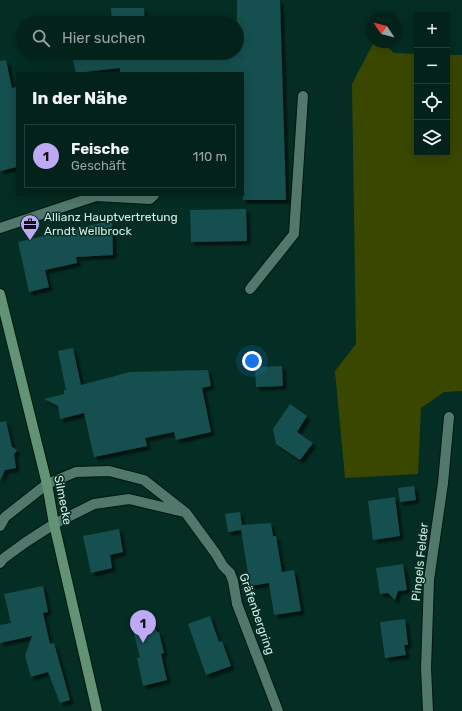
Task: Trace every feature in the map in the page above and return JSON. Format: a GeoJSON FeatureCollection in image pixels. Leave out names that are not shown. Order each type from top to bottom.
{"type":"FeatureCollection","features":[{"type":"Feature","properties":{"kind":"main road","name":"Silmecke"},"geometry":{"type":"LineString","coordinates":[[0,294],[47,484],[54,524],[97,711]]}},
{"type":"Feature","properties":{"kind":"street"},"geometry":{"type":"LineString","coordinates":[[250,288],[294,234],[303,96]]}},
{"type":"Feature","properties":{"kind":"street"},"geometry":{"type":"LineString","coordinates":[[0,228],[96,196],[150,199],[153,196]]}},
{"type":"Feature","properties":{"kind":"street","name":"Pingels Felder"},"geometry":{"type":"LineString","coordinates":[[428,711],[426,668],[429,580],[443,483],[449,417]]}},
{"type":"Feature","properties":{"kind":"street","name":"Gräfenbergring"},"geometry":{"type":"LineString","coordinates":[[0,526],[5,517],[47,484],[76,472],[109,471],[144,480],[186,513],[216,554],[233,581],[237,604],[278,711]]}},
{"type":"Feature","properties":{"kind":"street"},"geometry":{"type":"LineString","coordinates":[[0,563],[4,558],[26,542],[54,524],[94,504],[129,499],[186,513]]}},
{"type":"Feature","properties":{"kind":"green space"},"geometry":{"type":"Polygon","coordinates":[[[371,48],[389,48],[394,53],[414,54],[414,156],[450,156],[450,55],[462,55],[462,391],[444,392],[421,408],[418,474],[345,478],[335,371],[356,344],[352,84],[371,48]]]}},
{"type":"Feature","properties":{"kind":"building"},"geometry":{"type":"Polygon","coordinates":[[[237,0],[280,0],[286,200],[243,200],[244,72],[120,72],[120,68],[76,72],[73,60],[244,60],[244,16],[237,16],[237,0]]]}},
{"type":"Feature","properties":{"kind":"building"},"geometry":{"type":"Polygon","coordinates":[[[111,8],[144,8],[145,16],[112,16],[111,8]]]}},
{"type":"Feature","properties":{"kind":"building"},"geometry":{"type":"Polygon","coordinates":[[[6,60],[12,88],[16,87],[16,167],[0,171],[0,61],[6,60]]]}},
{"type":"Feature","properties":{"kind":"building"},"geometry":{"type":"Polygon","coordinates":[[[246,209],[247,241],[191,242],[190,210],[246,209]]]}},
{"type":"Feature","properties":{"kind":"building"},"geometry":{"type":"Polygon","coordinates":[[[101,223],[112,223],[113,255],[76,257],[77,263],[45,270],[49,287],[29,292],[18,242],[101,223]]]}},
{"type":"Feature","properties":{"kind":"building"},"geometry":{"type":"Polygon","coordinates":[[[73,348],[81,385],[130,372],[208,370],[211,386],[202,388],[211,432],[176,440],[174,432],[145,438],[147,446],[94,457],[84,413],[60,419],[58,406],[44,399],[64,394],[64,390],[66,390],[58,351],[73,348]]]}},
{"type":"Feature","properties":{"kind":"building"},"geometry":{"type":"Polygon","coordinates":[[[282,366],[283,386],[256,387],[255,367],[282,366]]]}},
{"type":"Feature","properties":{"kind":"building"},"geometry":{"type":"Polygon","coordinates":[[[290,404],[307,416],[297,432],[313,443],[300,460],[276,444],[273,429],[290,404]]]}},
{"type":"Feature","properties":{"kind":"building"},"geometry":{"type":"Polygon","coordinates":[[[6,421],[12,447],[17,450],[14,455],[16,468],[5,470],[0,480],[0,422],[6,421]]]}},
{"type":"Feature","properties":{"kind":"building"},"geometry":{"type":"Polygon","coordinates":[[[414,486],[416,500],[400,502],[398,488],[414,486]]]}},
{"type":"Feature","properties":{"kind":"building"},"geometry":{"type":"Polygon","coordinates":[[[395,497],[400,536],[373,540],[368,501],[395,497]]]}},
{"type":"Feature","properties":{"kind":"building"},"geometry":{"type":"Polygon","coordinates":[[[240,512],[242,525],[271,523],[273,536],[276,536],[282,572],[294,570],[301,611],[274,615],[269,583],[250,586],[241,530],[228,532],[225,514],[240,512]]]}},
{"type":"Feature","properties":{"kind":"building"},"geometry":{"type":"Polygon","coordinates":[[[119,529],[123,552],[110,555],[112,568],[91,573],[83,536],[119,529]]]}},
{"type":"Feature","properties":{"kind":"building"},"geometry":{"type":"Polygon","coordinates":[[[403,564],[407,590],[398,591],[395,600],[388,593],[380,594],[376,568],[403,564]]]}},
{"type":"Feature","properties":{"kind":"building"},"geometry":{"type":"Polygon","coordinates":[[[43,586],[48,612],[43,613],[50,644],[54,643],[70,700],[60,703],[48,672],[31,677],[25,656],[32,636],[0,643],[0,625],[11,623],[4,594],[43,586]]]}},
{"type":"Feature","properties":{"kind":"building"},"geometry":{"type":"Polygon","coordinates":[[[149,614],[157,632],[159,632],[164,653],[161,654],[167,680],[143,686],[137,658],[140,657],[130,618],[149,614]]]}},
{"type":"Feature","properties":{"kind":"building"},"geometry":{"type":"Polygon","coordinates":[[[210,616],[219,642],[222,641],[231,666],[206,675],[188,624],[210,616]]]}},
{"type":"Feature","properties":{"kind":"building"},"geometry":{"type":"Polygon","coordinates":[[[405,619],[408,645],[404,645],[406,655],[385,658],[380,622],[405,619]]]}},
{"type":"Feature","properties":{"kind":"place","name":"Allianz Hauptvertretung Arndt Wellbrock"},"geometry":{"type":"Point","coordinates":[30,241]}},
{"type":"Feature","properties":{"kind":"place","name":"Feische"},"geometry":{"type":"Point","coordinates":[143,643]}}]}
